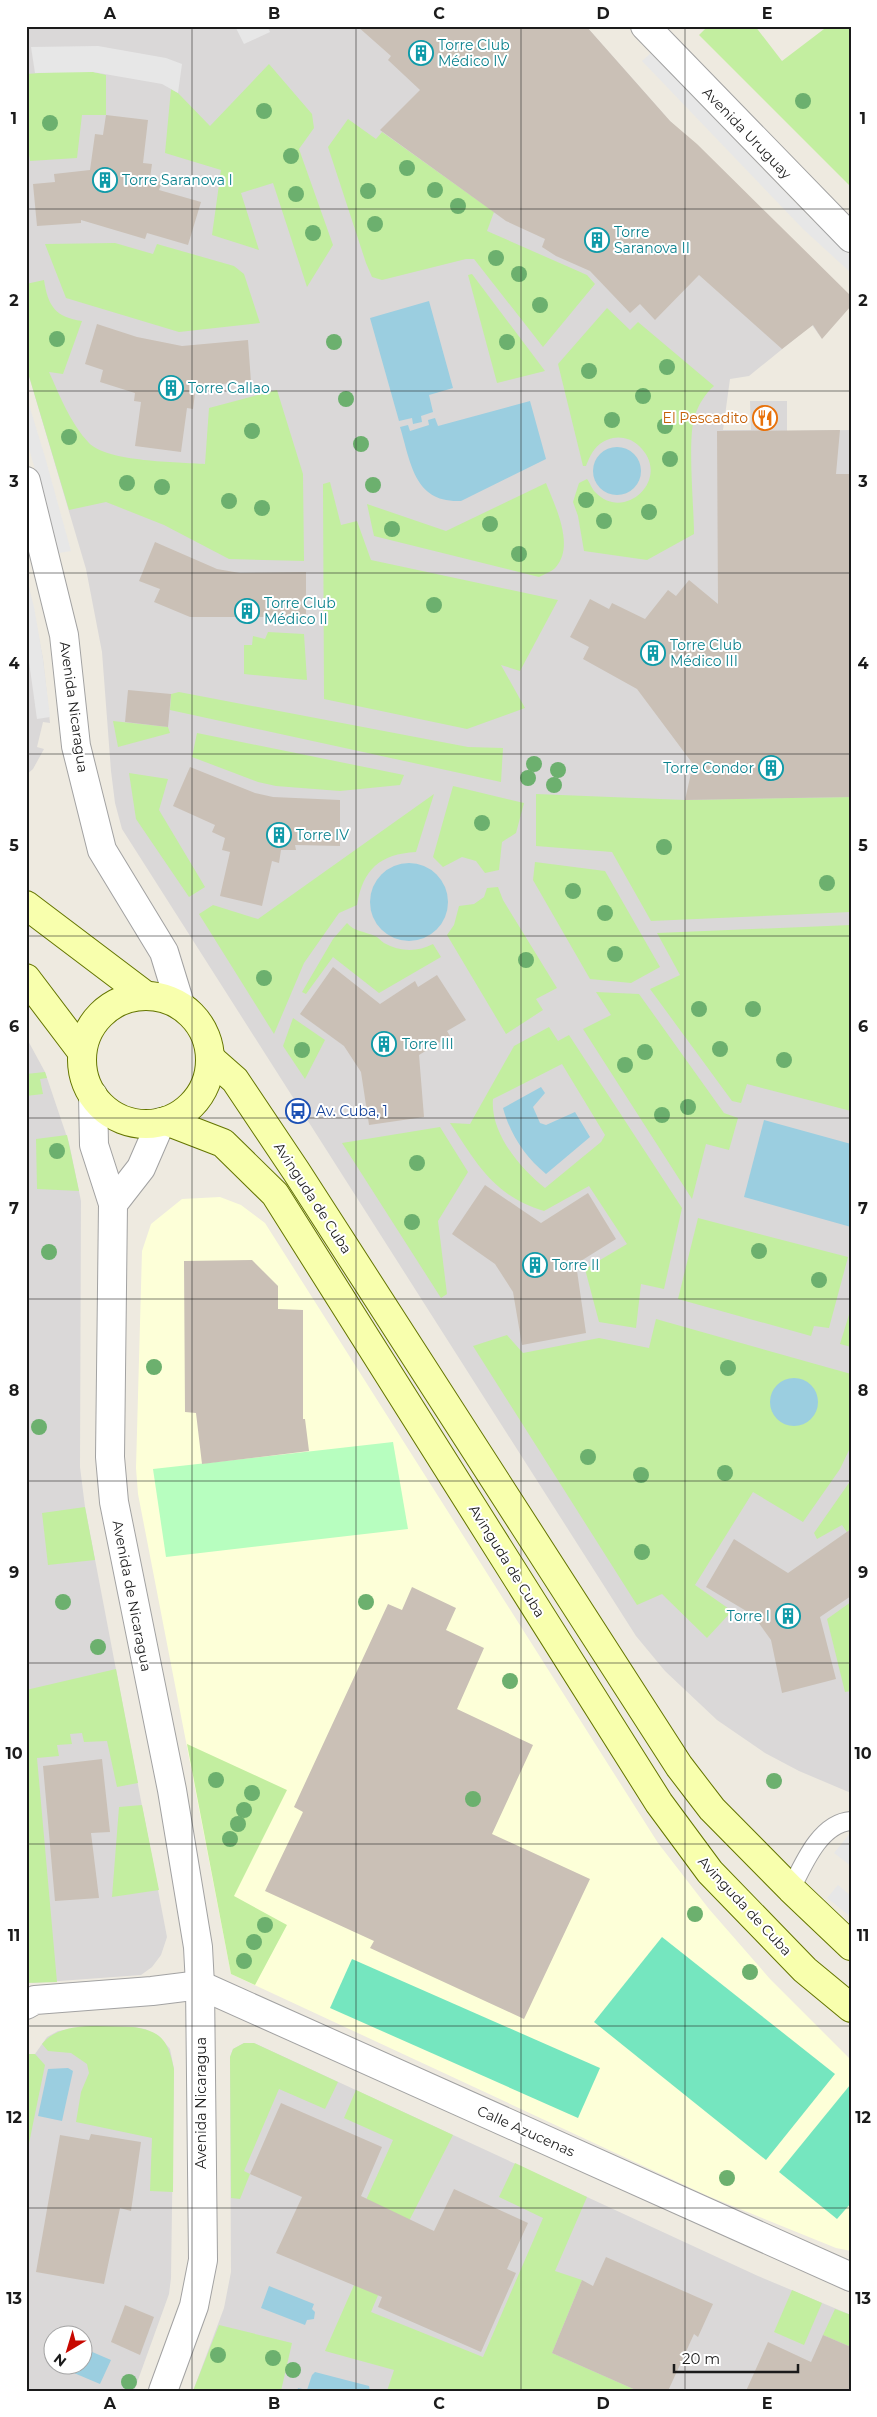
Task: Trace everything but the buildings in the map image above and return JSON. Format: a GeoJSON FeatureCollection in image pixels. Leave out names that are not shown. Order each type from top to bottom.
{"type":"FeatureCollection","features":[{"type":"Feature","properties":{"kind":"main road"},"geometry":{"type":"LineString","coordinates":[[26,905],[145,995]]}},
{"type":"Feature","properties":{"kind":"main road"},"geometry":{"type":"LineString","coordinates":[[26,978],[82,1052]]}},
{"type":"Feature","properties":{"kind":"main road"},"geometry":{"type":"LineString","coordinates":[[145,995],[163,997],[180,1004],[194,1016],[205,1032],[210,1049],[211,1068],[206,1085],[196,1101],[182,1113],[164,1122],[148,1125],[130,1122],[113,1115],[88,1088],[83,1070],[82,1052],[87,1034],[97,1018],[110,1006],[127,998],[145,995]]}},
{"type":"Feature","properties":{"kind":"main road","name":"Avinguda de Cuba"},"geometry":{"type":"LineString","coordinates":[[210,1058],[234,1080],[296,1171],[679,1766],[712,1809],[791,1889],[851,1946]]}},
{"type":"Feature","properties":{"kind":"main road","name":"Avinguda de Cuba"},"geometry":{"type":"LineString","coordinates":[[164,1122],[223,1143],[275,1194],[659,1803],[710,1872],[805,1970],[851,2008]]}},
{"type":"Feature","properties":{"kind":"street","name":"Avenida Uruguay"},"geometry":{"type":"LineString","coordinates":[[645,26],[851,238]]}},
{"type":"Feature","properties":{"kind":"street","name":"Avenida Nicaragua"},"geometry":{"type":"LineString","coordinates":[[26,481],[64,635],[76,746],[102,850],[164,952],[180,1004]]}},
{"type":"Feature","properties":{"kind":"street","name":"Avenida de Nicaragua"},"geometry":{"type":"LineString","coordinates":[[93,1095],[94,1145],[113,1204],[110,1458],[114,1502],[172,1790],[198,1947],[200,1985]]}},
{"type":"Feature","properties":{"kind":"street"},"geometry":{"type":"LineString","coordinates":[[113,1204],[141,1168],[164,1122]]}},
{"type":"Feature","properties":{"kind":"street","name":"Avenida Nicaragua"},"geometry":{"type":"LineString","coordinates":[[163,2391],[194,2306],[203,2260],[200,1985]]}},
{"type":"Feature","properties":{"kind":"street"},"geometry":{"type":"LineString","coordinates":[[26,2006],[36,2000],[152,1991],[200,1985]]}},
{"type":"Feature","properties":{"kind":"street","name":"Calle Azucenas"},"geometry":{"type":"LineString","coordinates":[[200,1985],[851,2277]]}},
{"type":"Feature","properties":{"kind":"lane"},"geometry":{"type":"LineString","coordinates":[[791,1889],[820,1839],[839,1822],[851,1821]]}},
{"type":"Feature","properties":{"kind":"shaded area"},"geometry":{"type":"Polygon","coordinates":[[[26,26],[586,26],[670,121],[734,181],[822,339],[812,325],[749,376],[730,379],[723,430],[751,430],[750,401],[787,401],[787,431],[851,430],[851,1793],[799,1771],[765,1753],[717,1720],[665,1671],[636,1636],[122,829],[115,803],[111,771],[102,652],[86,569],[26,366],[26,26]]]}},
{"type":"Feature","properties":{"kind":"shaded area"},"geometry":{"type":"Polygon","coordinates":[[[235,26],[267,26],[270,32],[244,44],[235,26]]]}},
{"type":"Feature","properties":{"kind":"shaded area"},"geometry":{"type":"Polygon","coordinates":[[[98,46],[166,58],[182,64],[178,93],[162,84],[93,72],[35,73],[31,47],[98,46]]]}},
{"type":"Feature","properties":{"kind":"shaded area"},"geometry":{"type":"Polygon","coordinates":[[[651,53],[812,220],[851,256],[851,273],[803,229],[642,61],[651,53]]]}},
{"type":"Feature","properties":{"kind":"shaded area"},"geometry":{"type":"Polygon","coordinates":[[[26,395],[71,551],[59,553],[26,438],[26,395]]]}},
{"type":"Feature","properties":{"kind":"shaded area"},"geometry":{"type":"Polygon","coordinates":[[[26,572],[43,659],[50,723],[43,722],[37,747],[44,749],[33,769],[26,775],[26,572]]]}},
{"type":"Feature","properties":{"kind":"shaded area"},"geometry":{"type":"Polygon","coordinates":[[[26,576],[34,607],[43,659],[50,717],[37,719],[26,640],[26,576]]]}},
{"type":"Feature","properties":{"kind":"shaded area"},"geometry":{"type":"Polygon","coordinates":[[[26,1037],[45,1072],[69,1143],[81,1201],[80,1467],[85,1507],[167,1937],[161,1955],[152,1967],[141,1975],[32,1983],[26,1928],[26,1037]]]}},
{"type":"Feature","properties":{"kind":"shaded area"},"geometry":{"type":"Polygon","coordinates":[[[220,1197],[241,1205],[265,1223],[658,1843],[709,1909],[770,1979],[851,2060],[851,2251],[836,2248],[708,2196],[231,1974],[138,1494],[136,1468],[142,1251],[151,1224],[182,1199],[220,1197]]]}},
{"type":"Feature","properties":{"kind":"shaded area"},"geometry":{"type":"Polygon","coordinates":[[[851,1832],[851,1866],[834,1853],[851,1832]]]}},
{"type":"Feature","properties":{"kind":"shaded area"},"geometry":{"type":"Polygon","coordinates":[[[838,1885],[851,1896],[851,1917],[827,1898],[838,1885]]]}},
{"type":"Feature","properties":{"kind":"shaded area"},"geometry":{"type":"Polygon","coordinates":[[[133,2027],[145,2029],[159,2036],[170,2049],[174,2069],[171,2278],[169,2294],[134,2391],[26,2391],[26,2054],[35,2054],[47,2037],[58,2031],[78,2028],[133,2027]]]}},
{"type":"Feature","properties":{"kind":"shaded area"},"geometry":{"type":"Polygon","coordinates":[[[244,2043],[254,2043],[758,2276],[851,2315],[851,2391],[193,2391],[224,2308],[231,2272],[230,2057],[233,2049],[244,2043]]]}},
{"type":"Feature","properties":{"kind":"green space"},"geometry":{"type":"Polygon","coordinates":[[[708,26],[755,26],[782,61],[828,26],[851,26],[851,187],[699,35],[708,26]]]}},
{"type":"Feature","properties":{"kind":"green space"},"geometry":{"type":"Polygon","coordinates":[[[269,64],[312,114],[314,128],[299,149],[333,245],[307,287],[273,183],[241,193],[259,250],[212,235],[221,170],[165,153],[171,89],[178,93],[210,126],[269,64]]]}},
{"type":"Feature","properties":{"kind":"green space"},"geometry":{"type":"Polygon","coordinates":[[[93,72],[106,75],[106,115],[82,115],[77,158],[30,161],[26,132],[26,74],[93,72]]]}},
{"type":"Feature","properties":{"kind":"green space"},"geometry":{"type":"Polygon","coordinates":[[[348,119],[376,139],[382,132],[494,212],[487,231],[587,275],[595,284],[543,347],[474,259],[466,259],[382,280],[372,277],[328,147],[348,119]]]}},
{"type":"Feature","properties":{"kind":"green space"},"geometry":{"type":"Polygon","coordinates":[[[115,243],[153,254],[157,244],[234,266],[244,274],[260,323],[179,332],[66,298],[45,244],[115,243]]]}},
{"type":"Feature","properties":{"kind":"green space"},"geometry":{"type":"Polygon","coordinates":[[[472,274],[545,371],[497,383],[468,275],[472,274]]]}},
{"type":"Feature","properties":{"kind":"green space"},"geometry":{"type":"Polygon","coordinates":[[[44,280],[48,297],[55,309],[66,317],[82,321],[63,374],[49,372],[76,427],[89,443],[98,449],[111,454],[144,460],[205,464],[209,408],[277,390],[303,474],[304,561],[229,559],[164,525],[106,502],[69,510],[26,366],[26,284],[44,280]]]}},
{"type":"Feature","properties":{"kind":"green space"},"geometry":{"type":"Polygon","coordinates":[[[607,308],[630,330],[638,322],[714,386],[700,403],[695,415],[691,439],[694,534],[647,560],[584,551],[578,516],[573,502],[579,483],[587,479],[595,492],[607,500],[619,503],[631,500],[641,492],[648,482],[651,470],[648,458],[638,445],[630,440],[619,437],[607,440],[599,445],[586,466],[583,466],[558,364],[607,308]]]}},
{"type":"Feature","properties":{"kind":"green space"},"geometry":{"type":"Polygon","coordinates":[[[330,482],[341,525],[357,521],[371,560],[558,600],[520,671],[501,665],[525,708],[467,729],[324,699],[323,484],[330,482]]]}},
{"type":"Feature","properties":{"kind":"green space"},"geometry":{"type":"Polygon","coordinates":[[[546,483],[562,525],[564,548],[556,567],[539,577],[374,536],[367,504],[446,531],[546,483]]]}},
{"type":"Feature","properties":{"kind":"green space"},"geometry":{"type":"Polygon","coordinates":[[[268,632],[304,634],[307,680],[244,674],[244,645],[252,645],[253,636],[265,639],[268,632]]]}},
{"type":"Feature","properties":{"kind":"green space"},"geometry":{"type":"Polygon","coordinates":[[[179,692],[468,747],[503,748],[501,782],[170,710],[171,694],[179,692]]]}},
{"type":"Feature","properties":{"kind":"green space"},"geometry":{"type":"Polygon","coordinates":[[[113,721],[168,727],[170,733],[118,747],[113,721]]]}},
{"type":"Feature","properties":{"kind":"green space"},"geometry":{"type":"Polygon","coordinates":[[[197,733],[404,775],[400,785],[340,791],[276,786],[258,782],[192,757],[197,733]]]}},
{"type":"Feature","properties":{"kind":"green space"},"geometry":{"type":"Polygon","coordinates":[[[129,773],[168,779],[159,810],[205,887],[189,897],[136,819],[129,773]]]}},
{"type":"Feature","properties":{"kind":"green space"},"geometry":{"type":"Polygon","coordinates":[[[453,786],[524,803],[516,833],[502,842],[499,870],[485,873],[476,861],[462,857],[443,867],[433,857],[453,786]]]}},
{"type":"Feature","properties":{"kind":"green space"},"geometry":{"type":"Polygon","coordinates":[[[434,794],[416,852],[403,853],[383,860],[369,873],[360,892],[357,905],[339,913],[304,963],[274,1034],[199,914],[213,905],[258,919],[434,794]]]}},
{"type":"Feature","properties":{"kind":"green space"},"geometry":{"type":"Polygon","coordinates":[[[536,794],[685,800],[851,797],[851,912],[651,921],[612,852],[536,846],[536,794]]]}},
{"type":"Feature","properties":{"kind":"green space"},"geometry":{"type":"Polygon","coordinates":[[[535,862],[605,871],[660,967],[631,983],[590,979],[533,880],[535,862]]]}},
{"type":"Feature","properties":{"kind":"green space"},"geometry":{"type":"Polygon","coordinates":[[[498,887],[503,900],[557,988],[536,999],[543,1010],[506,1034],[447,935],[454,925],[459,906],[474,904],[484,897],[487,888],[498,887]]]}},
{"type":"Feature","properties":{"kind":"green space"},"geometry":{"type":"Polygon","coordinates":[[[347,923],[353,928],[376,937],[396,948],[415,950],[433,944],[441,957],[379,993],[333,957],[306,994],[302,992],[333,939],[347,923]]]}},
{"type":"Feature","properties":{"kind":"green space"},"geometry":{"type":"Polygon","coordinates":[[[851,925],[851,1111],[747,1084],[741,1103],[732,1101],[650,989],[680,975],[657,933],[851,925]]]}},
{"type":"Feature","properties":{"kind":"green space"},"geometry":{"type":"Polygon","coordinates":[[[596,992],[639,994],[724,1113],[738,1118],[729,1150],[706,1144],[692,1199],[583,1029],[611,1015],[596,992]]]}},
{"type":"Feature","properties":{"kind":"green space"},"geometry":{"type":"Polygon","coordinates":[[[293,1018],[325,1040],[305,1079],[283,1046],[293,1018]]]}},
{"type":"Feature","properties":{"kind":"green space"},"geometry":{"type":"Polygon","coordinates":[[[549,1027],[558,1041],[569,1035],[682,1208],[664,1289],[641,1284],[636,1328],[599,1322],[585,1269],[627,1244],[589,1186],[544,1211],[527,1205],[512,1197],[488,1177],[450,1123],[470,1124],[514,1046],[549,1027]],[[562,1064],[493,1099],[493,1112],[496,1124],[508,1149],[535,1180],[545,1188],[601,1142],[605,1135],[562,1064]]]}},
{"type":"Feature","properties":{"kind":"green space"},"geometry":{"type":"Polygon","coordinates":[[[45,1072],[47,1078],[40,1079],[43,1094],[26,1096],[26,1074],[45,1072]]]}},
{"type":"Feature","properties":{"kind":"green space"},"geometry":{"type":"Polygon","coordinates":[[[440,1127],[468,1172],[438,1221],[447,1294],[441,1298],[342,1143],[440,1127]]]}},
{"type":"Feature","properties":{"kind":"green space"},"geometry":{"type":"Polygon","coordinates":[[[67,1135],[79,1191],[37,1189],[36,1139],[67,1135]]]}},
{"type":"Feature","properties":{"kind":"green space"},"geometry":{"type":"Polygon","coordinates":[[[698,1218],[848,1257],[829,1328],[814,1326],[811,1336],[678,1299],[698,1218]]]}},
{"type":"Feature","properties":{"kind":"green space"},"geometry":{"type":"Polygon","coordinates":[[[851,1308],[851,1347],[840,1344],[851,1308]]]}},
{"type":"Feature","properties":{"kind":"green space"},"geometry":{"type":"Polygon","coordinates":[[[656,1319],[851,1374],[851,1446],[840,1469],[803,1522],[753,1492],[695,1585],[732,1611],[707,1638],[662,1594],[637,1605],[473,1346],[507,1335],[523,1353],[599,1338],[649,1348],[656,1319]]]}},
{"type":"Feature","properties":{"kind":"green space"},"geometry":{"type":"Polygon","coordinates":[[[393,1442],[408,1529],[166,1557],[153,1469],[393,1442]]]}},
{"type":"Feature","properties":{"kind":"green space"},"geometry":{"type":"Polygon","coordinates":[[[851,1480],[851,1538],[842,1525],[817,1539],[814,1533],[851,1480]]]}},
{"type":"Feature","properties":{"kind":"green space"},"geometry":{"type":"Polygon","coordinates":[[[85,1507],[95,1560],[48,1565],[42,1513],[85,1507]]]}},
{"type":"Feature","properties":{"kind":"green space"},"geometry":{"type":"Polygon","coordinates":[[[851,1602],[851,1691],[845,1692],[827,1619],[851,1602]]]}},
{"type":"Feature","properties":{"kind":"green space"},"geometry":{"type":"Polygon","coordinates":[[[116,1669],[138,1783],[117,1787],[107,1741],[84,1742],[82,1733],[70,1734],[72,1744],[57,1745],[59,1756],[37,1758],[57,1982],[26,1983],[26,1690],[116,1669]]]}},
{"type":"Feature","properties":{"kind":"green space"},"geometry":{"type":"Polygon","coordinates":[[[187,1744],[287,1790],[234,1896],[287,1925],[255,1985],[231,1974],[187,1744]]]}},
{"type":"Feature","properties":{"kind":"green space"},"geometry":{"type":"Polygon","coordinates":[[[142,1805],[159,1890],[112,1897],[119,1807],[142,1805]]]}},
{"type":"Feature","properties":{"kind":"green space"},"geometry":{"type":"Polygon","coordinates":[[[662,1937],[835,2074],[766,2160],[594,2022],[662,1937]]]}},
{"type":"Feature","properties":{"kind":"green space"},"geometry":{"type":"Polygon","coordinates":[[[352,1959],[600,2068],[578,2118],[330,2008],[352,1959]]]}},
{"type":"Feature","properties":{"kind":"green space"},"geometry":{"type":"Polygon","coordinates":[[[84,2026],[133,2027],[151,2031],[162,2039],[172,2059],[174,2069],[173,2192],[150,2191],[152,2138],[76,2122],[81,2092],[89,2073],[87,2064],[71,2053],[48,2051],[42,2044],[50,2036],[71,2028],[84,2026]]]}},
{"type":"Feature","properties":{"kind":"green space"},"geometry":{"type":"Polygon","coordinates":[[[244,2043],[254,2043],[338,2082],[325,2109],[279,2089],[244,2171],[250,2174],[240,2199],[231,2198],[230,2057],[233,2049],[244,2043]]]}},
{"type":"Feature","properties":{"kind":"green space"},"geometry":{"type":"Polygon","coordinates":[[[29,2054],[35,2054],[45,2065],[26,2158],[26,2058],[29,2054]]]}},
{"type":"Feature","properties":{"kind":"green space"},"geometry":{"type":"Polygon","coordinates":[[[850,2085],[851,2203],[837,2219],[779,2172],[850,2085]]]}},
{"type":"Feature","properties":{"kind":"green space"},"geometry":{"type":"Polygon","coordinates":[[[356,2090],[453,2135],[410,2219],[371,2312],[483,2357],[543,2218],[499,2197],[515,2163],[587,2197],[555,2271],[582,2280],[552,2353],[638,2391],[387,2391],[394,2370],[325,2351],[358,2276],[357,2220],[393,2140],[344,2118],[356,2090]]]}},
{"type":"Feature","properties":{"kind":"green space"},"geometry":{"type":"Polygon","coordinates":[[[792,2290],[822,2303],[804,2345],[774,2332],[792,2290]]]}},
{"type":"Feature","properties":{"kind":"green space"},"geometry":{"type":"Polygon","coordinates":[[[835,2309],[851,2315],[851,2347],[823,2335],[835,2309]]]}},
{"type":"Feature","properties":{"kind":"green space"},"geometry":{"type":"Polygon","coordinates":[[[219,2325],[292,2343],[281,2391],[193,2391],[219,2325]]]}},
{"type":"Feature","properties":{"kind":"water"},"geometry":{"type":"Polygon","coordinates":[[[429,301],[453,388],[429,395],[433,412],[421,416],[422,422],[413,424],[412,418],[399,421],[370,318],[429,301]]]}},
{"type":"Feature","properties":{"kind":"water"},"geometry":{"type":"Polygon","coordinates":[[[530,401],[546,459],[461,501],[445,500],[433,495],[424,488],[412,467],[400,427],[408,425],[410,431],[429,425],[428,420],[435,418],[438,426],[530,401]]]}},
{"type":"Feature","properties":{"kind":"water"},"geometry":{"type":"Polygon","coordinates":[[[617,447],[626,449],[634,454],[639,462],[641,471],[639,480],[634,488],[626,493],[617,495],[608,493],[600,488],[595,480],[593,471],[595,462],[600,454],[608,449],[617,447]]]}},
{"type":"Feature","properties":{"kind":"water"},"geometry":{"type":"Polygon","coordinates":[[[409,863],[424,866],[441,880],[445,887],[448,902],[445,917],[431,934],[424,938],[409,941],[394,938],[377,924],[373,917],[370,902],[373,887],[387,870],[394,866],[409,863]]]}},
{"type":"Feature","properties":{"kind":"water"},"geometry":{"type":"Polygon","coordinates":[[[541,1087],[545,1093],[533,1107],[540,1123],[546,1125],[575,1112],[590,1137],[546,1174],[531,1160],[519,1144],[503,1108],[541,1087]]]}},
{"type":"Feature","properties":{"kind":"water"},"geometry":{"type":"Polygon","coordinates":[[[764,1120],[851,1144],[851,1227],[744,1197],[764,1120]]]}},
{"type":"Feature","properties":{"kind":"water"},"geometry":{"type":"Polygon","coordinates":[[[789,1378],[799,1378],[811,1385],[818,1397],[818,1407],[811,1419],[799,1426],[789,1426],[781,1422],[774,1415],[770,1407],[770,1397],[774,1389],[781,1382],[789,1378]]]}},
{"type":"Feature","properties":{"kind":"water"},"geometry":{"type":"Polygon","coordinates":[[[68,2068],[73,2071],[62,2121],[38,2116],[48,2069],[68,2068]]]}},
{"type":"Feature","properties":{"kind":"water"},"geometry":{"type":"Polygon","coordinates":[[[269,2286],[314,2304],[312,2309],[315,2312],[314,2319],[307,2320],[305,2325],[261,2308],[269,2286]]]}},
{"type":"Feature","properties":{"kind":"water"},"geometry":{"type":"Polygon","coordinates":[[[92,2352],[111,2360],[100,2384],[76,2374],[92,2374],[92,2352]]]}},
{"type":"Feature","properties":{"kind":"water"},"geometry":{"type":"Polygon","coordinates":[[[315,2372],[369,2386],[370,2391],[297,2391],[298,2388],[307,2390],[312,2375],[315,2372]]]}},
{"type":"Feature","properties":{"kind":"place","name":"Torre Club Médico IV"},"geometry":{"type":"Point","coordinates":[421,53]}},
{"type":"Feature","properties":{"kind":"place","name":"Torre Saranova I"},"geometry":{"type":"Point","coordinates":[105,180]}},
{"type":"Feature","properties":{"kind":"place","name":"Torre Saranova II"},"geometry":{"type":"Point","coordinates":[597,240]}},
{"type":"Feature","properties":{"kind":"place","name":"Torre Callao"},"geometry":{"type":"Point","coordinates":[171,388]}},
{"type":"Feature","properties":{"kind":"place","name":"El Pescadito"},"geometry":{"type":"Point","coordinates":[765,418]}},
{"type":"Feature","properties":{"kind":"place","name":"Torre Club Médico II"},"geometry":{"type":"Point","coordinates":[247,611]}},
{"type":"Feature","properties":{"kind":"place","name":"Torre Club Médico III"},"geometry":{"type":"Point","coordinates":[653,653]}},
{"type":"Feature","properties":{"kind":"place","name":"Torre Condor"},"geometry":{"type":"Point","coordinates":[771,768]}},
{"type":"Feature","properties":{"kind":"place","name":"Torre IV"},"geometry":{"type":"Point","coordinates":[279,835]}},
{"type":"Feature","properties":{"kind":"place","name":"Torre III"},"geometry":{"type":"Point","coordinates":[384,1044]}},
{"type":"Feature","properties":{"kind":"place","name":"Av. Cuba, 1"},"geometry":{"type":"Point","coordinates":[298,1111]}},
{"type":"Feature","properties":{"kind":"place","name":"Torre II"},"geometry":{"type":"Point","coordinates":[535,1265]}},
{"type":"Feature","properties":{"kind":"place","name":"Torre I"},"geometry":{"type":"Point","coordinates":[788,1616]}}]}
